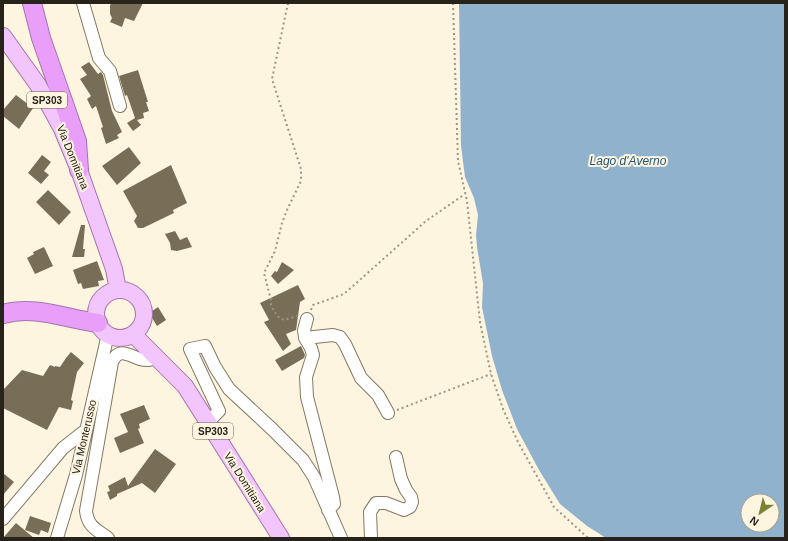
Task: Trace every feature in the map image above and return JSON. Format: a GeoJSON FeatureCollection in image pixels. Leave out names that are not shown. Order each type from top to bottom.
{"type":"FeatureCollection","features":[{"type":"Feature","properties":{"kind":"highway"},"geometry":{"type":"LineString","coordinates":[[32,3],[41,38],[77,141],[79,170]]}},
{"type":"Feature","properties":{"kind":"highway"},"geometry":{"type":"LineString","coordinates":[[3,314],[22,310],[33,310],[103,329]]}},
{"type":"Feature","properties":{"kind":"main road","name":"Via Domitiana"},"geometry":{"type":"LineString","coordinates":[[3,36],[34,79],[62,129],[79,170],[114,269],[118,290]]}},
{"type":"Feature","properties":{"kind":"main road"},"geometry":{"type":"LineString","coordinates":[[118,290],[124,290],[136,296],[142,306],[143,318],[138,330],[133,334],[120,338],[103,329],[96,310],[101,298],[112,291],[118,290]]}},
{"type":"Feature","properties":{"kind":"main road","name":"Via Domitiana"},"geometry":{"type":"LineString","coordinates":[[133,334],[185,386],[281,538]]}},
{"type":"Feature","properties":{"kind":"street"},"geometry":{"type":"LineString","coordinates":[[83,3],[99,58],[110,71],[120,106]]}},
{"type":"Feature","properties":{"kind":"street"},"geometry":{"type":"LineString","coordinates":[[307,319],[304,330],[313,355],[306,376],[307,397],[334,504],[328,510]]}},
{"type":"Feature","properties":{"kind":"street","name":"Via Monterusso"},"geometry":{"type":"LineString","coordinates":[[57,538],[76,475],[86,430],[103,329]]}},
{"type":"Feature","properties":{"kind":"street"},"geometry":{"type":"LineString","coordinates":[[306,338],[333,335],[340,337],[345,344],[360,378],[378,395],[388,413]]}},
{"type":"Feature","properties":{"kind":"street"},"geometry":{"type":"LineString","coordinates":[[208,422],[218,411],[190,349],[205,346],[228,389],[272,429],[303,460],[314,477],[341,538]]}},
{"type":"Feature","properties":{"kind":"street"},"geometry":{"type":"LineString","coordinates":[[108,538],[91,525],[86,512],[112,362],[115,356],[120,353],[130,354],[141,359],[149,360],[155,356]]}},
{"type":"Feature","properties":{"kind":"street"},"geometry":{"type":"LineString","coordinates":[[3,519],[63,448],[86,430]]}},
{"type":"Feature","properties":{"kind":"street"},"geometry":{"type":"LineString","coordinates":[[371,538],[370,512],[376,503],[386,503],[404,510],[410,507],[412,502],[411,497],[401,479],[396,457]]}},
{"type":"Feature","properties":{"kind":"path"},"geometry":{"type":"LineString","coordinates":[[288,3],[272,80],[301,169],[301,181],[287,210],[275,251],[264,273],[272,300],[271,305],[277,316],[284,320],[297,316],[307,319],[313,306],[344,294],[426,221],[465,193]]}},
{"type":"Feature","properties":{"kind":"path"},"geometry":{"type":"LineString","coordinates":[[453,3],[458,161],[465,193],[475,264],[480,322],[491,374],[503,409],[518,442],[554,507],[588,538]]}},
{"type":"Feature","properties":{"kind":"path"},"geometry":{"type":"LineString","coordinates":[[388,413],[491,374]]}},
{"type":"Feature","properties":{"kind":"water","name":"Lago d'Averno"},"geometry":{"type":"Polygon","coordinates":[[[459,3],[785,3],[785,538],[606,538],[587,526],[560,504],[539,470],[517,429],[502,390],[492,356],[482,307],[483,283],[476,235],[478,215],[474,198],[465,177],[461,146],[459,3]]]}},
{"type":"Feature","properties":{"kind":"building"},"geometry":{"type":"Polygon","coordinates":[[[112,3],[143,3],[134,21],[125,18],[122,27],[110,22],[112,18],[110,14],[110,5],[112,3]]]}},
{"type":"Feature","properties":{"kind":"building"},"geometry":{"type":"Polygon","coordinates":[[[89,62],[98,74],[101,72],[103,75],[112,111],[122,132],[117,135],[119,138],[106,144],[101,128],[103,127],[96,106],[92,109],[87,99],[91,96],[80,79],[87,75],[81,67],[89,62]]]}},
{"type":"Feature","properties":{"kind":"building"},"geometry":{"type":"Polygon","coordinates":[[[138,70],[148,102],[146,102],[149,111],[143,113],[144,118],[137,120],[141,125],[133,131],[127,123],[135,118],[127,95],[125,96],[119,76],[138,70]]]}},
{"type":"Feature","properties":{"kind":"building"},"geometry":{"type":"Polygon","coordinates":[[[16,95],[33,108],[19,129],[3,116],[3,110],[16,95]]]}},
{"type":"Feature","properties":{"kind":"building"},"geometry":{"type":"Polygon","coordinates":[[[129,147],[141,163],[117,185],[102,166],[129,147]]]}},
{"type":"Feature","properties":{"kind":"building"},"geometry":{"type":"Polygon","coordinates":[[[42,155],[51,162],[44,171],[49,175],[41,184],[28,173],[42,155]]]}},
{"type":"Feature","properties":{"kind":"building"},"geometry":{"type":"Polygon","coordinates":[[[171,165],[187,203],[173,210],[174,213],[143,228],[138,228],[134,221],[137,216],[123,191],[171,165]]]}},
{"type":"Feature","properties":{"kind":"building"},"geometry":{"type":"Polygon","coordinates":[[[48,190],[71,212],[59,225],[36,202],[48,190]]]}},
{"type":"Feature","properties":{"kind":"building"},"geometry":{"type":"Polygon","coordinates":[[[81,225],[85,225],[83,249],[85,249],[84,257],[72,257],[81,225]]]}},
{"type":"Feature","properties":{"kind":"building"},"geometry":{"type":"Polygon","coordinates":[[[175,231],[180,240],[187,237],[192,247],[177,251],[171,250],[170,243],[165,234],[175,231]]]}},
{"type":"Feature","properties":{"kind":"building"},"geometry":{"type":"Polygon","coordinates":[[[44,247],[53,266],[35,274],[27,258],[34,254],[33,252],[44,247]]]}},
{"type":"Feature","properties":{"kind":"building"},"geometry":{"type":"Polygon","coordinates":[[[97,261],[104,280],[98,281],[99,286],[83,289],[81,283],[78,284],[73,270],[97,261]]]}},
{"type":"Feature","properties":{"kind":"building"},"geometry":{"type":"Polygon","coordinates":[[[282,262],[294,270],[278,284],[271,276],[275,271],[277,272],[282,262]]]}},
{"type":"Feature","properties":{"kind":"building"},"geometry":{"type":"Polygon","coordinates":[[[298,285],[305,299],[300,302],[296,330],[286,334],[291,344],[283,351],[264,322],[269,320],[260,303],[298,285]]]}},
{"type":"Feature","properties":{"kind":"building"},"geometry":{"type":"Polygon","coordinates":[[[158,307],[166,320],[157,326],[149,313],[158,307]]]}},
{"type":"Feature","properties":{"kind":"building"},"geometry":{"type":"Polygon","coordinates":[[[301,346],[305,355],[304,358],[282,371],[275,360],[301,346]]]}},
{"type":"Feature","properties":{"kind":"building"},"geometry":{"type":"Polygon","coordinates":[[[71,352],[84,363],[77,372],[71,400],[73,401],[71,410],[59,407],[47,430],[3,408],[3,390],[22,370],[43,376],[50,365],[60,367],[71,352]]]}},
{"type":"Feature","properties":{"kind":"building"},"geometry":{"type":"Polygon","coordinates":[[[144,405],[150,419],[139,424],[140,428],[138,429],[144,443],[120,453],[114,438],[128,432],[120,414],[144,405]]]}},
{"type":"Feature","properties":{"kind":"building"},"geometry":{"type":"Polygon","coordinates":[[[155,449],[176,464],[155,493],[142,483],[117,494],[117,496],[110,500],[107,492],[110,491],[108,486],[125,477],[128,486],[155,449]]]}},
{"type":"Feature","properties":{"kind":"building"},"geometry":{"type":"Polygon","coordinates":[[[3,473],[14,482],[3,495],[3,473]]]}},
{"type":"Feature","properties":{"kind":"building"},"geometry":{"type":"Polygon","coordinates":[[[30,516],[51,523],[48,533],[41,530],[39,535],[25,530],[30,516]]]}},
{"type":"Feature","properties":{"kind":"building"},"geometry":{"type":"Polygon","coordinates":[[[16,523],[34,538],[3,538],[16,523]]]}}]}
